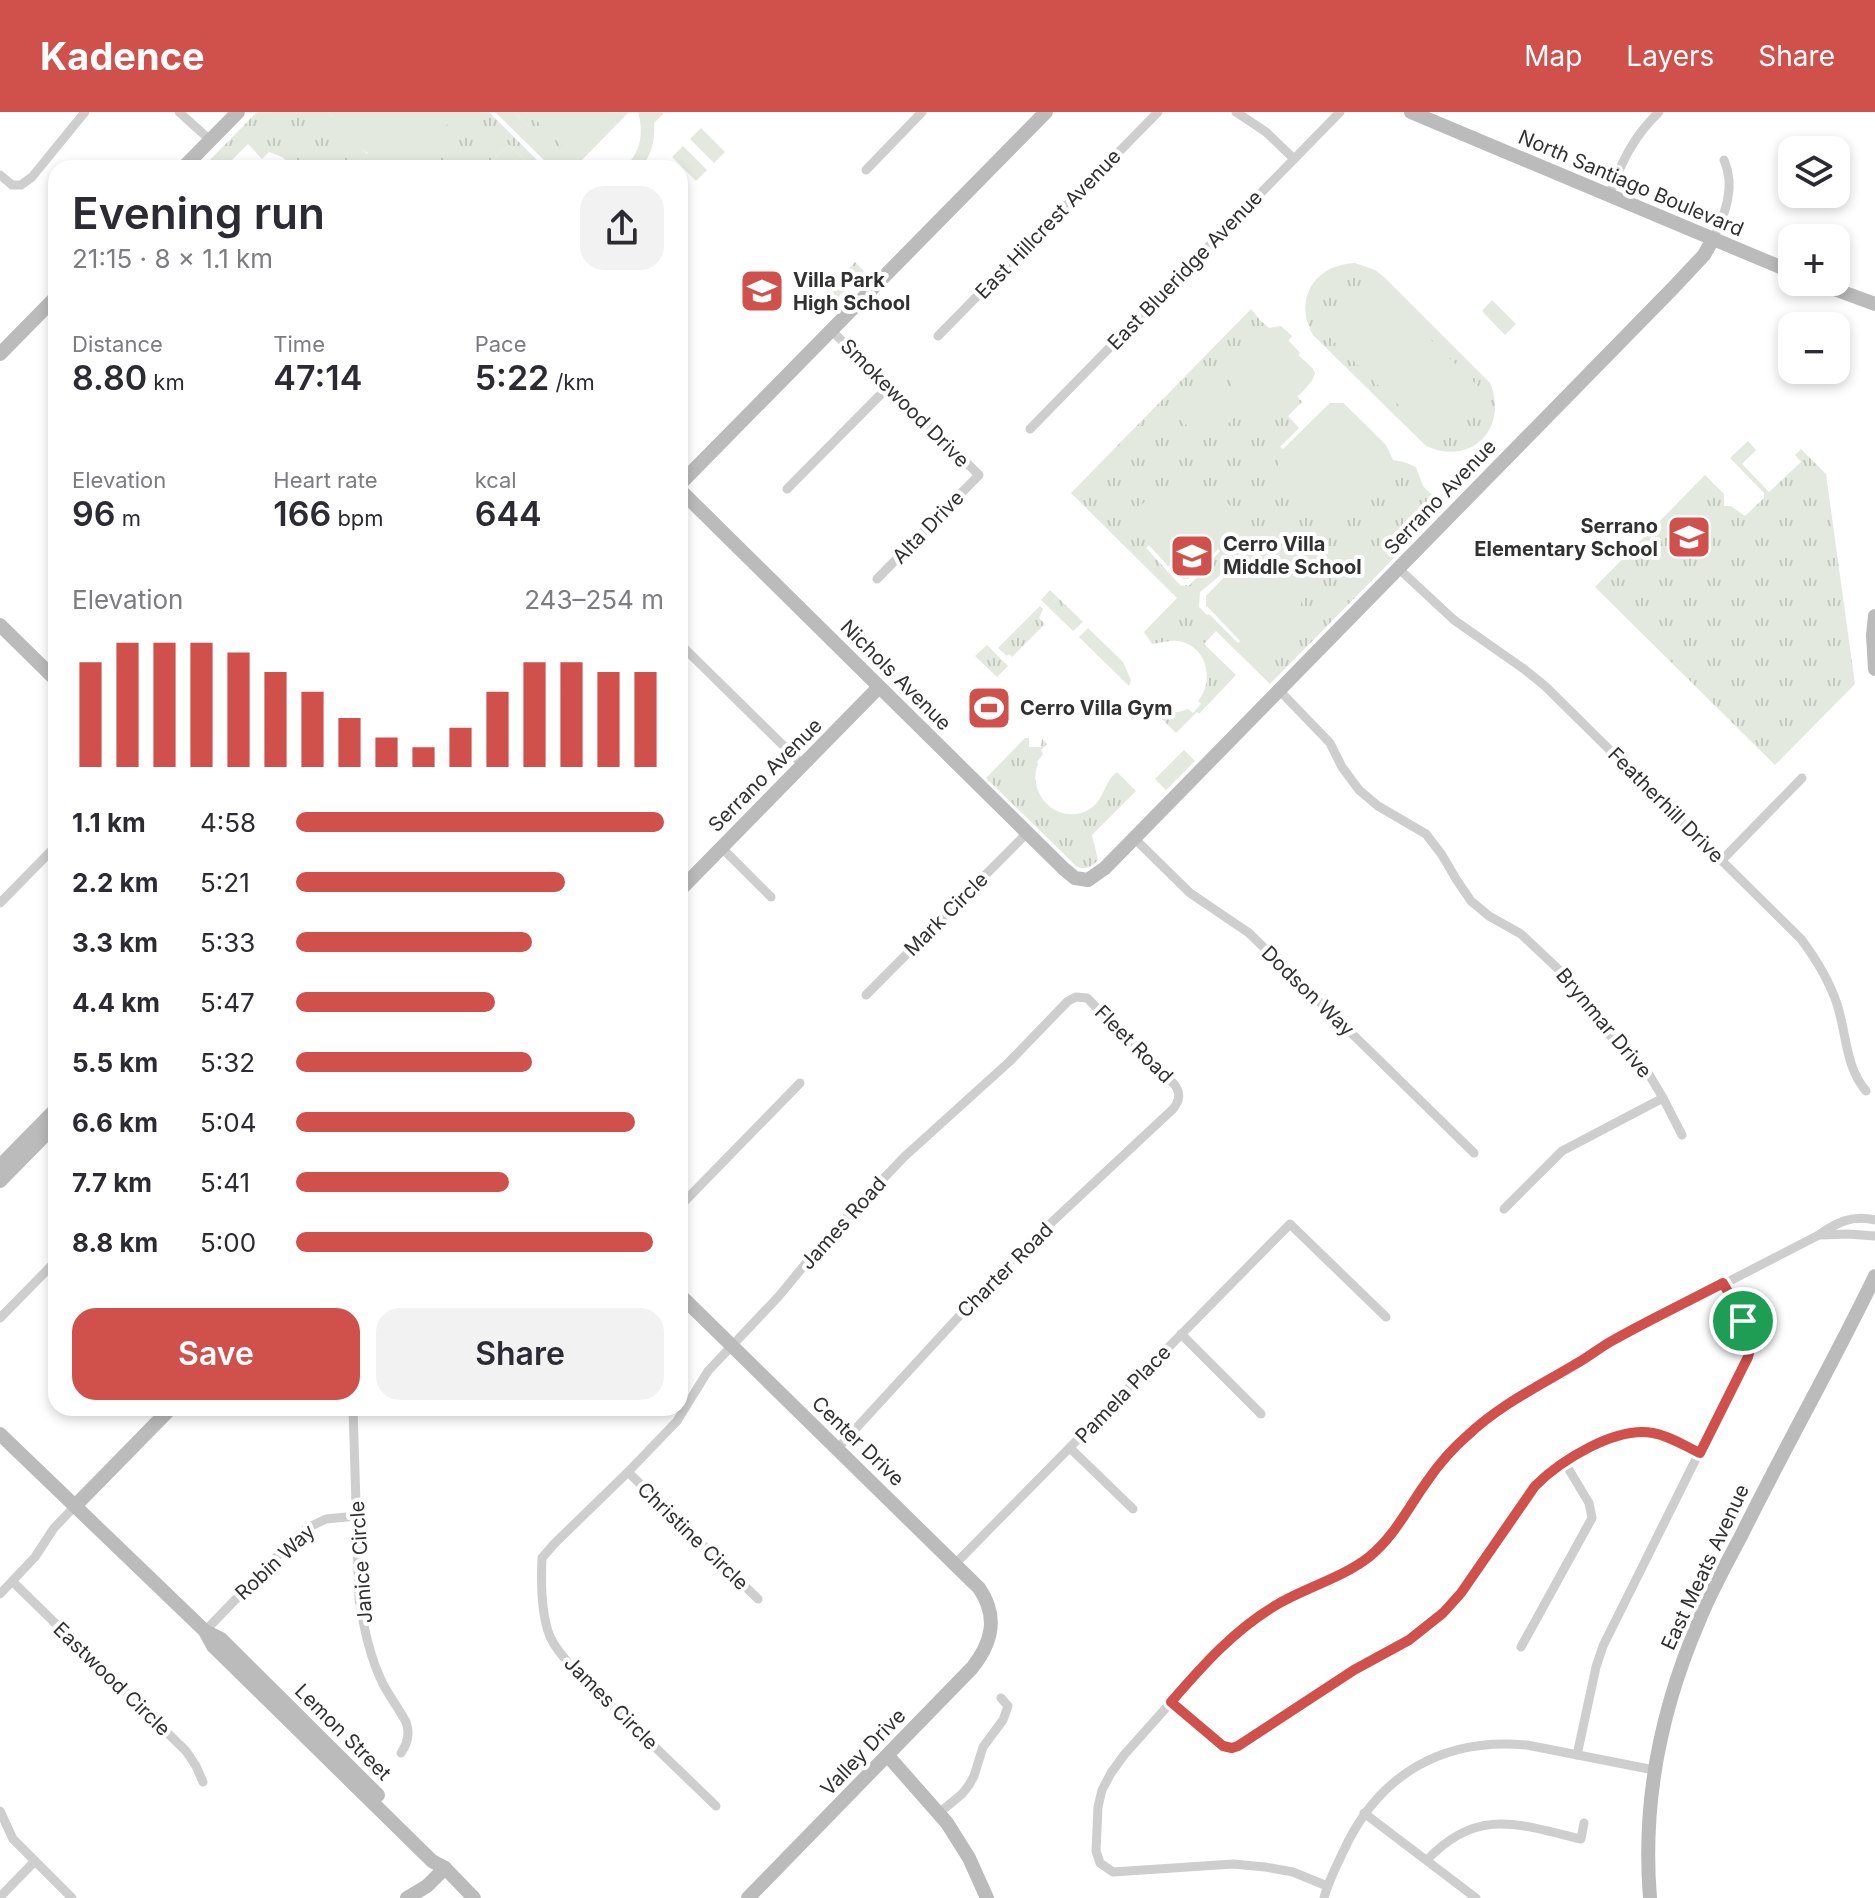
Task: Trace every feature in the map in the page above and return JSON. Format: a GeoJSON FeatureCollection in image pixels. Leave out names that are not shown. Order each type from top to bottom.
{"type":"FeatureCollection","features":[{"type":"Feature","properties":{"kind":"street"},"geometry":{"type":"LineString","coordinates":[[0,175],[12,185],[21,185],[32,177],[85,112]]}},
{"type":"Feature","properties":{"kind":"street"},"geometry":{"type":"LineString","coordinates":[[179,112],[210,140]]}},
{"type":"Feature","properties":{"kind":"street"},"geometry":{"type":"LineString","coordinates":[[191,160],[238,112]]}},
{"type":"Feature","properties":{"kind":"street"},"geometry":{"type":"LineString","coordinates":[[866,170],[922,112]]}},
{"type":"Feature","properties":{"kind":"street"},"geometry":{"type":"LineString","coordinates":[[688,479],[1046,112]]}},
{"type":"Feature","properties":{"kind":"street","name":"East Hillcrest Avenue"},"geometry":{"type":"LineString","coordinates":[[938,336],[1158,112]]}},
{"type":"Feature","properties":{"kind":"street"},"geometry":{"type":"LineString","coordinates":[[1236,112],[1266,132],[1294,159]]}},
{"type":"Feature","properties":{"kind":"street","name":"East Blueridge Avenue"},"geometry":{"type":"LineString","coordinates":[[1030,429],[1340,112]]}},
{"type":"Feature","properties":{"kind":"street","name":"North Santiago Boulevard"},"geometry":{"type":"LineString","coordinates":[[1411,112],[1778,266]]}},
{"type":"Feature","properties":{"kind":"street"},"geometry":{"type":"LineString","coordinates":[[1609,195],[1633,142],[1659,112]]}},
{"type":"Feature","properties":{"kind":"street"},"geometry":{"type":"LineString","coordinates":[[1713,239],[1726,208],[1729,189],[1729,173],[1724,160]]}},
{"type":"Feature","properties":{"kind":"street","name":"Serrano Avenue"},"geometry":{"type":"LineString","coordinates":[[1088,880],[1105,868],[1704,255],[1713,239]]}},
{"type":"Feature","properties":{"kind":"street"},"geometry":{"type":"LineString","coordinates":[[1850,295],[1875,304]]}},
{"type":"Feature","properties":{"kind":"street"},"geometry":{"type":"LineString","coordinates":[[0,354],[48,305]]}},
{"type":"Feature","properties":{"kind":"street","name":"Smokewood Drive"},"geometry":{"type":"LineString","coordinates":[[831,330],[979,475]]}},
{"type":"Feature","properties":{"kind":"street"},"geometry":{"type":"LineString","coordinates":[[787,489],[889,386]]}},
{"type":"Feature","properties":{"kind":"street","name":"Alta Drive"},"geometry":{"type":"LineString","coordinates":[[877,579],[979,475]]}},
{"type":"Feature","properties":{"kind":"street","name":"Nichols Avenue"},"geometry":{"type":"LineString","coordinates":[[688,495],[1067,872],[1075,878],[1088,880]]}},
{"type":"Feature","properties":{"kind":"street","name":"Featherhill Drive"},"geometry":{"type":"LineString","coordinates":[[1398,568],[1444,612],[1545,686],[1793,931],[1817,961],[1837,1004],[1852,1068],[1866,1091]]}},
{"type":"Feature","properties":{"kind":"street"},"geometry":{"type":"LineString","coordinates":[[1875,616],[1875,669]]}},
{"type":"Feature","properties":{"kind":"street"},"geometry":{"type":"LineString","coordinates":[[0,625],[48,672]]}},
{"type":"Feature","properties":{"kind":"street"},"geometry":{"type":"LineString","coordinates":[[688,652],[803,765]]}},
{"type":"Feature","properties":{"kind":"street","name":"Serrano Avenue"},"geometry":{"type":"LineString","coordinates":[[688,882],[879,687]]}},
{"type":"Feature","properties":{"kind":"street","name":"Brynmar Drive"},"geometry":{"type":"LineString","coordinates":[[1279,690],[1330,743],[1359,790],[1378,806],[1426,834],[1471,901],[1489,916],[1521,934],[1573,983],[1606,1032],[1644,1066],[1682,1135]]}},
{"type":"Feature","properties":{"kind":"street"},"geometry":{"type":"LineString","coordinates":[[1722,860],[1802,778]]}},
{"type":"Feature","properties":{"kind":"street","name":"Mark Circle"},"geometry":{"type":"LineString","coordinates":[[866,995],[1027,833]]}},
{"type":"Feature","properties":{"kind":"street","name":"Dodson Way"},"geometry":{"type":"LineString","coordinates":[[1134,838],[1190,893],[1249,933],[1474,1153]]}},
{"type":"Feature","properties":{"kind":"street"},"geometry":{"type":"LineString","coordinates":[[722,848],[771,897]]}},
{"type":"Feature","properties":{"kind":"street"},"geometry":{"type":"LineString","coordinates":[[0,903],[48,854]]}},
{"type":"Feature","properties":{"kind":"street","name":"Fleet Road"},"geometry":{"type":"LineString","coordinates":[[1080,996],[1094,1003],[1174,1084],[1180,1097]]}},
{"type":"Feature","properties":{"kind":"street","name":"James Road"},"geometry":{"type":"LineString","coordinates":[[688,1403],[703,1378],[731,1345],[904,1157],[1009,1062],[1068,1001],[1080,996]]}},
{"type":"Feature","properties":{"kind":"street"},"geometry":{"type":"LineString","coordinates":[[688,1198],[800,1083]]}},
{"type":"Feature","properties":{"kind":"street","name":"Charter Road"},"geometry":{"type":"LineString","coordinates":[[837,1449],[1007,1264],[1173,1109],[1180,1097]]}},
{"type":"Feature","properties":{"kind":"street"},"geometry":{"type":"LineString","coordinates":[[1504,1209],[1562,1151],[1663,1098]]}},
{"type":"Feature","properties":{"kind":"street"},"geometry":{"type":"LineString","coordinates":[[0,1181],[48,1119]]}},
{"type":"Feature","properties":{"kind":"street"},"geometry":{"type":"LineString","coordinates":[[0,1166],[48,1130]]}},
{"type":"Feature","properties":{"kind":"street"},"geometry":{"type":"LineString","coordinates":[[1327,1886],[1293,1872],[1233,1864],[1113,1872],[1100,1863],[1096,1851],[1102,1790],[1124,1755],[1214,1654],[1261,1614],[1299,1592],[1357,1566],[1380,1547],[1393,1533],[1429,1477],[1468,1435],[1495,1412],[1609,1343],[1836,1224],[1858,1217],[1875,1220]]}},
{"type":"Feature","properties":{"kind":"street","name":"Pamela Place"},"geometry":{"type":"LineString","coordinates":[[955,1564],[1290,1224],[1386,1317]]}},
{"type":"Feature","properties":{"kind":"street"},"geometry":{"type":"LineString","coordinates":[[1817,1236],[1875,1236]]}},
{"type":"Feature","properties":{"kind":"street"},"geometry":{"type":"LineString","coordinates":[[0,1318],[48,1269]]}},
{"type":"Feature","properties":{"kind":"street","name":"East Meats Avenue"},"geometry":{"type":"LineString","coordinates":[[1650,1898],[1647,1833],[1654,1770],[1671,1694],[1700,1617],[1875,1276]]}},
{"type":"Feature","properties":{"kind":"street"},"geometry":{"type":"LineString","coordinates":[[1577,1755],[1603,1646],[1748,1357],[1751,1345],[1743,1321],[1723,1283]]}},
{"type":"Feature","properties":{"kind":"street","name":"Center Drive"},"geometry":{"type":"LineString","coordinates":[[688,1303],[955,1564],[984,1595],[990,1609],[991,1624]]}},
{"type":"Feature","properties":{"kind":"street"},"geometry":{"type":"LineString","coordinates":[[1181,1334],[1261,1414]]}},
{"type":"Feature","properties":{"kind":"street"},"geometry":{"type":"LineString","coordinates":[[0,1594],[35,1557],[54,1528],[163,1416]]}},
{"type":"Feature","properties":{"kind":"street","name":"Janice Circle"},"geometry":{"type":"LineString","coordinates":[[353,1416],[359,1599],[373,1660],[406,1722],[408,1735],[401,1753]]}},
{"type":"Feature","properties":{"kind":"street","name":"James Road"},"geometry":{"type":"LineString","coordinates":[[628,1472],[680,1416]]}},
{"type":"Feature","properties":{"kind":"street"},"geometry":{"type":"LineString","coordinates":[[1171,1702],[1223,1746],[1232,1748],[1245,1742],[1354,1670],[1409,1640],[1443,1613],[1461,1593],[1528,1494],[1565,1463],[1600,1442],[1628,1432],[1655,1433],[1700,1453]]}},
{"type":"Feature","properties":{"kind":"street","name":"Lemon Street"},"geometry":{"type":"LineString","coordinates":[[0,1434],[205,1631],[213,1646],[432,1861],[445,1868],[474,1898]]}},
{"type":"Feature","properties":{"kind":"street"},"geometry":{"type":"LineString","coordinates":[[1070,1448],[1133,1509]]}},
{"type":"Feature","properties":{"kind":"street"},"geometry":{"type":"LineString","coordinates":[[1521,1647],[1592,1518],[1589,1503],[1565,1463]]}},
{"type":"Feature","properties":{"kind":"street","name":"Christine Circle"},"geometry":{"type":"LineString","coordinates":[[628,1472],[758,1599]]}},
{"type":"Feature","properties":{"kind":"street","name":"James Circle"},"geometry":{"type":"LineString","coordinates":[[628,1472],[542,1558],[543,1599],[549,1633],[570,1665],[716,1806]]}},
{"type":"Feature","properties":{"kind":"street","name":"Robin Way"},"geometry":{"type":"LineString","coordinates":[[205,1631],[307,1528],[326,1519],[357,1516]]}},
{"type":"Feature","properties":{"kind":"street","name":"Eastwood Circle"},"geometry":{"type":"LineString","coordinates":[[13,1582],[186,1751],[203,1782]]}},
{"type":"Feature","properties":{"kind":"street","name":"Valley Drive"},"geometry":{"type":"LineString","coordinates":[[748,1898],[978,1660],[987,1644],[991,1624]]}},
{"type":"Feature","properties":{"kind":"street"},"geometry":{"type":"LineString","coordinates":[[939,1813],[962,1794],[974,1776],[983,1747],[1005,1717],[1008,1706],[1001,1698]]}},
{"type":"Feature","properties":{"kind":"street"},"geometry":{"type":"LineString","coordinates":[[1324,1898],[1346,1844],[1375,1799],[1404,1773],[1443,1753],[1476,1745],[1509,1743],[1654,1770]]}},
{"type":"Feature","properties":{"kind":"street"},"geometry":{"type":"LineString","coordinates":[[888,1756],[939,1813],[962,1847],[987,1898]]}},
{"type":"Feature","properties":{"kind":"street"},"geometry":{"type":"LineString","coordinates":[[0,1811],[13,1839],[72,1898]]}},
{"type":"Feature","properties":{"kind":"street"},"geometry":{"type":"LineString","coordinates":[[1364,1813],[1476,1898]]}},
{"type":"Feature","properties":{"kind":"street"},"geometry":{"type":"LineString","coordinates":[[1427,1860],[1447,1841],[1477,1827],[1509,1823],[1581,1839],[1584,1823]]}},
{"type":"Feature","properties":{"kind":"street"},"geometry":{"type":"LineString","coordinates":[[0,1897],[35,1861]]}},
{"type":"Feature","properties":{"kind":"street"},"geometry":{"type":"LineString","coordinates":[[407,1898],[427,1886],[445,1868]]}},
{"type":"Feature","properties":{"kind":"green space"},"geometry":{"type":"Polygon","coordinates":[[[257,112],[328,112],[367,154],[455,115],[452,112],[489,112],[537,160],[525,160],[509,145],[493,160],[285,160],[269,152],[262,159],[248,144],[232,160],[210,160],[257,112]]]}},
{"type":"Feature","properties":{"kind":"green space"},"geometry":{"type":"Polygon","coordinates":[[[328,112],[452,112],[456,115],[421,151],[406,160],[381,160],[353,141],[328,112]]]}},
{"type":"Feature","properties":{"kind":"green space"},"geometry":{"type":"Polygon","coordinates":[[[495,112],[514,112],[564,160],[544,160],[495,112]]]}},
{"type":"Feature","properties":{"kind":"green space"},"geometry":{"type":"Polygon","coordinates":[[[514,112],[629,112],[582,160],[563,160],[514,112]]]}},
{"type":"Feature","properties":{"kind":"green space"},"geometry":{"type":"Polygon","coordinates":[[[528,112],[625,112],[578,160],[528,112]]]}},
{"type":"Feature","properties":{"kind":"green space"},"geometry":{"type":"Polygon","coordinates":[[[638,112],[662,112],[654,123],[648,158],[631,160],[640,143],[638,112]]]}},
{"type":"Feature","properties":{"kind":"green space"},"geometry":{"type":"Polygon","coordinates":[[[701,128],[725,152],[714,163],[690,139],[701,128]]]}},
{"type":"Feature","properties":{"kind":"green space"},"geometry":{"type":"Polygon","coordinates":[[[509,145],[525,160],[493,160],[509,145]]]}},
{"type":"Feature","properties":{"kind":"green space"},"geometry":{"type":"Polygon","coordinates":[[[683,146],[707,170],[696,181],[688,173],[688,160],[672,157],[683,146]]]}},
{"type":"Feature","properties":{"kind":"green space"},"geometry":{"type":"Polygon","coordinates":[[[855,262],[864,271],[824,311],[815,303],[855,262]]]}},
{"type":"Feature","properties":{"kind":"green space"},"geometry":{"type":"Polygon","coordinates":[[[1355,263],[1384,277],[1490,383],[1495,399],[1494,415],[1490,428],[1471,447],[1442,451],[1426,446],[1313,335],[1305,309],[1311,286],[1328,270],[1355,263]]]}},
{"type":"Feature","properties":{"kind":"green space"},"geometry":{"type":"Polygon","coordinates":[[[1370,280],[1481,389],[1432,438],[1321,329],[1370,280]]]}},
{"type":"Feature","properties":{"kind":"green space"},"geometry":{"type":"Polygon","coordinates":[[[1492,300],[1516,324],[1505,335],[1482,311],[1492,300]]]}},
{"type":"Feature","properties":{"kind":"green space"},"geometry":{"type":"Polygon","coordinates":[[[1251,309],[1269,328],[1281,326],[1292,336],[1288,341],[1315,373],[1312,381],[1297,396],[1302,402],[1288,416],[1299,428],[1280,447],[1283,449],[1330,403],[1343,403],[1372,431],[1393,460],[1416,467],[1423,486],[1444,507],[1270,684],[1216,631],[1204,644],[1236,675],[1176,733],[1153,710],[1175,712],[1188,709],[1193,713],[1201,704],[1198,701],[1206,683],[1205,665],[1202,657],[1188,644],[1175,641],[1152,644],[1144,632],[1177,598],[1071,493],[1251,309]],[[1149,545],[1146,548],[1181,586],[1190,585],[1220,551],[1218,549],[1188,579],[1183,579],[1149,545]],[[1236,562],[1200,592],[1199,607],[1238,643],[1240,641],[1206,605],[1206,596],[1236,562]]]}},
{"type":"Feature","properties":{"kind":"green space"},"geometry":{"type":"Polygon","coordinates":[[[1259,326],[1288,340],[1315,373],[1299,395],[1260,423],[1238,397],[1230,375],[1237,352],[1259,326]]]}},
{"type":"Feature","properties":{"kind":"green space"},"geometry":{"type":"Polygon","coordinates":[[[1205,372],[1209,372],[1231,394],[1240,412],[1223,427],[1206,432],[1190,428],[1173,413],[1182,395],[1205,372]]]}},
{"type":"Feature","properties":{"kind":"green space"},"geometry":{"type":"Polygon","coordinates":[[[1330,403],[1343,403],[1386,445],[1398,471],[1367,498],[1344,508],[1331,509],[1304,499],[1275,473],[1283,450],[1330,403]]]}},
{"type":"Feature","properties":{"kind":"green space"},"geometry":{"type":"Polygon","coordinates":[[[1748,441],[1756,450],[1742,464],[1769,492],[1801,462],[1795,455],[1801,449],[1826,474],[1855,684],[1775,765],[1595,587],[1705,475],[1724,494],[1724,506],[1731,506],[1745,516],[1764,498],[1764,493],[1730,458],[1748,441]]]}},
{"type":"Feature","properties":{"kind":"green space"},"geometry":{"type":"Polygon","coordinates":[[[1186,483],[1217,495],[1242,517],[1218,549],[1188,579],[1183,579],[1149,545],[1130,515],[1156,494],[1186,483]]]}},
{"type":"Feature","properties":{"kind":"green space"},"geometry":{"type":"Polygon","coordinates":[[[1269,548],[1293,577],[1301,601],[1292,625],[1268,654],[1241,641],[1206,605],[1206,596],[1238,564],[1269,548]]]}},
{"type":"Feature","properties":{"kind":"green space"},"geometry":{"type":"Polygon","coordinates":[[[1050,590],[1083,622],[1073,631],[1041,600],[1050,590]]]}},
{"type":"Feature","properties":{"kind":"green space"},"geometry":{"type":"Polygon","coordinates":[[[1040,606],[1043,609],[1039,618],[1045,624],[1012,657],[1007,656],[998,648],[1040,606]]]}},
{"type":"Feature","properties":{"kind":"green space"},"geometry":{"type":"Polygon","coordinates":[[[1088,628],[1123,662],[1131,680],[1129,686],[1079,637],[1088,628]]]}},
{"type":"Feature","properties":{"kind":"green space"},"geometry":{"type":"Polygon","coordinates":[[[987,645],[1008,666],[997,677],[975,656],[987,645]]]}},
{"type":"Feature","properties":{"kind":"green space"},"geometry":{"type":"Polygon","coordinates":[[[1025,738],[1029,738],[1029,747],[1041,747],[1042,739],[1047,744],[1041,750],[1043,754],[1037,762],[1035,775],[1041,796],[1056,810],[1077,814],[1088,810],[1098,802],[1117,772],[1136,791],[1092,835],[1098,860],[1090,866],[1076,866],[986,778],[1025,738]]]}},
{"type":"Feature","properties":{"kind":"green space"},"geometry":{"type":"Polygon","coordinates":[[[1184,750],[1195,761],[1166,790],[1155,779],[1184,750]]]}},
{"type":"Feature","properties":{"kind":"place","name":"Villa Park High School"},"geometry":{"type":"Point","coordinates":[762,291]}},
{"type":"Feature","properties":{"kind":"place","name":"Serrano Elementary School"},"geometry":{"type":"Point","coordinates":[1689,537]}},
{"type":"Feature","properties":{"kind":"place","name":"Cerro Villa Middle School"},"geometry":{"type":"Point","coordinates":[1192,556]}},
{"type":"Feature","properties":{"kind":"place","name":"Cerro Villa Gym"},"geometry":{"type":"Point","coordinates":[989,708]}},
{"type":"Feature","properties":{"kind":"route"},"geometry":{"type":"LineString","coordinates":[[1723,1283],[1743,1321],[1751,1345],[1748,1357],[1700,1453],[1667,1437],[1642,1432],[1613,1436],[1587,1449],[1535,1486],[1461,1593],[1443,1613],[1409,1640],[1354,1670],[1238,1746],[1232,1748],[1218,1743],[1171,1702],[1214,1654],[1261,1614],[1307,1588],[1357,1566],[1380,1547],[1447,1456],[1495,1412],[1523,1393],[1723,1283]]}}]}
